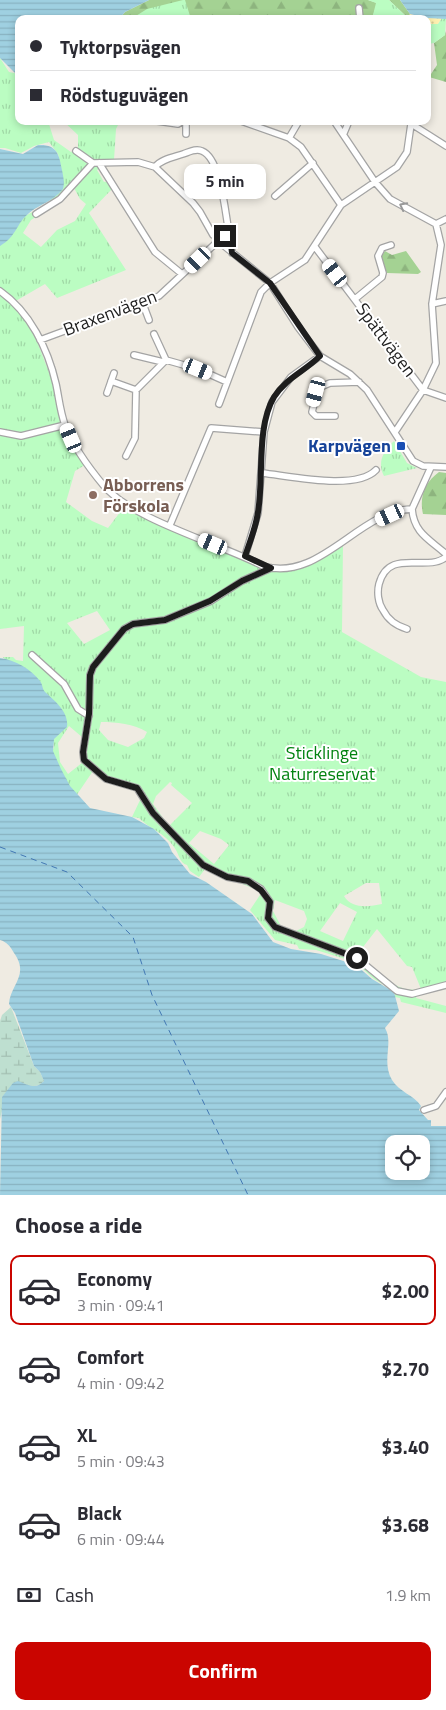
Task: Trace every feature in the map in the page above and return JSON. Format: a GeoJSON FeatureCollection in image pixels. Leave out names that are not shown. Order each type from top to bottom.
{"type":"FeatureCollection","features":[{"type":"Feature","properties":{"kind":"street"},"geometry":{"type":"LineString","coordinates":[[359,8],[360,15]]}},
{"type":"Feature","properties":{"kind":"street"},"geometry":{"type":"LineString","coordinates":[[185,125],[186,134]]}},
{"type":"Feature","properties":{"kind":"street"},"geometry":{"type":"LineString","coordinates":[[252,125],[289,138],[301,147],[341,205]]}},
{"type":"Feature","properties":{"kind":"street"},"geometry":{"type":"LineString","coordinates":[[289,138],[297,125]]}},
{"type":"Feature","properties":{"kind":"street"},"geometry":{"type":"LineString","coordinates":[[337,125],[375,182],[390,199],[436,224],[441,246],[432,304],[436,363],[423,390],[395,432]]}},
{"type":"Feature","properties":{"kind":"street"},"geometry":{"type":"LineString","coordinates":[[344,133],[347,125]]}},
{"type":"Feature","properties":{"kind":"street"},"geometry":{"type":"LineString","coordinates":[[219,404],[261,292],[270,283],[305,260],[341,205],[398,167],[405,158],[410,142],[410,125]]}},
{"type":"Feature","properties":{"kind":"street"},"geometry":{"type":"LineString","coordinates":[[413,125],[446,146]]}},
{"type":"Feature","properties":{"kind":"street"},"geometry":{"type":"LineString","coordinates":[[155,167],[160,162],[190,152],[199,150],[205,152],[216,168],[228,227],[227,236],[231,241],[232,253]]}},
{"type":"Feature","properties":{"kind":"street"},"geometry":{"type":"LineString","coordinates":[[76,151],[96,163],[155,252],[182,274]]}},
{"type":"Feature","properties":{"kind":"street"},"geometry":{"type":"LineString","coordinates":[[36,214],[60,200],[96,163],[138,162],[155,167],[197,208],[214,235],[232,253],[270,283],[320,356],[350,374],[359,382],[395,432],[412,461],[431,467],[446,467]]}},
{"type":"Feature","properties":{"kind":"street"},"geometry":{"type":"LineString","coordinates":[[275,196],[313,164]]}},
{"type":"Feature","properties":{"kind":"street"},"geometry":{"type":"LineString","coordinates":[[436,224],[446,220]]}},
{"type":"Feature","properties":{"kind":"street","name":"Braxenvägen"},"geometry":{"type":"LineString","coordinates":[[40,340],[143,304],[159,296],[216,242],[221,241],[227,236]]}},
{"type":"Feature","properties":{"kind":"street"},"geometry":{"type":"LineString","coordinates":[[355,299],[384,273],[378,256],[379,252],[382,248],[391,245]]}},
{"type":"Feature","properties":{"kind":"street","name":"Spättvägen"},"geometry":{"type":"LineString","coordinates":[[315,247],[423,390],[446,398]]}},
{"type":"Feature","properties":{"kind":"street"},"geometry":{"type":"LineString","coordinates":[[0,291],[20,309],[40,340],[56,384],[65,425],[80,452],[104,486],[118,499],[141,513],[271,568]]}},
{"type":"Feature","properties":{"kind":"street"},"geometry":{"type":"LineString","coordinates":[[432,304],[446,301]]}},
{"type":"Feature","properties":{"kind":"street"},"geometry":{"type":"LineString","coordinates":[[143,304],[149,320]]}},
{"type":"Feature","properties":{"kind":"street"},"geometry":{"type":"LineString","coordinates":[[154,334],[165,361]]}},
{"type":"Feature","properties":{"kind":"street"},"geometry":{"type":"LineString","coordinates":[[134,355],[198,369],[227,382]]}},
{"type":"Feature","properties":{"kind":"street"},"geometry":{"type":"LineString","coordinates":[[245,556],[258,512],[264,432],[272,402],[291,377],[320,356]]}},
{"type":"Feature","properties":{"kind":"street"},"geometry":{"type":"LineString","coordinates":[[126,456],[135,438],[136,390],[165,361]]}},
{"type":"Feature","properties":{"kind":"street"},"geometry":{"type":"LineString","coordinates":[[107,393],[114,373]]}},
{"type":"Feature","properties":{"kind":"street"},"geometry":{"type":"LineString","coordinates":[[111,381],[136,390]]}},
{"type":"Feature","properties":{"kind":"street"},"geometry":{"type":"LineString","coordinates":[[335,416],[316,416],[312,412],[318,388],[330,383],[359,382]]}},
{"type":"Feature","properties":{"kind":"street"},"geometry":{"type":"LineString","coordinates":[[0,432],[21,436],[65,425]]}},
{"type":"Feature","properties":{"kind":"street"},"geometry":{"type":"LineString","coordinates":[[170,525],[211,428],[264,432]]}},
{"type":"Feature","properties":{"kind":"street"},"geometry":{"type":"LineString","coordinates":[[407,629],[389,618],[380,606],[378,592],[382,577],[390,568],[402,562],[433,563],[446,555],[419,532],[414,522],[412,509],[431,467]]}},
{"type":"Feature","properties":{"kind":"street"},"geometry":{"type":"LineString","coordinates":[[262,473],[346,481],[364,477],[376,470]]}},
{"type":"Feature","properties":{"kind":"street"},"geometry":{"type":"LineString","coordinates":[[412,509],[403,510],[358,530],[322,556],[284,568],[271,568],[242,581],[210,601],[165,620],[133,624],[124,629],[93,667],[90,675],[89,716],[83,752],[84,760],[88,766],[112,782],[137,788],[153,813],[203,865],[227,877],[248,881],[261,890],[270,902],[268,918],[275,927],[357,958],[397,991],[412,994],[446,985]]}},
{"type":"Feature","properties":{"kind":"street"},"geometry":{"type":"LineString","coordinates":[[32,655],[64,684],[78,710],[89,716]]}},
{"type":"Feature","properties":{"kind":"street"},"geometry":{"type":"LineString","coordinates":[[424,1110],[436,1106],[446,1092]]}},
{"type":"Feature","properties":{"kind":"green space"},"geometry":{"type":"Polygon","coordinates":[[[149,0],[368,0],[377,3],[373,15],[122,15],[149,0]]]}},
{"type":"Feature","properties":{"kind":"green space"},"geometry":{"type":"Polygon","coordinates":[[[185,0],[190,15],[137,15],[147,9],[185,0]]]}},
{"type":"Feature","properties":{"kind":"green space"},"geometry":{"type":"Polygon","coordinates":[[[368,0],[389,0],[405,15],[373,15],[376,3],[368,0]]]}},
{"type":"Feature","properties":{"kind":"green space"},"geometry":{"type":"Polygon","coordinates":[[[389,0],[400,0],[410,14],[405,15],[389,0]]]}},
{"type":"Feature","properties":{"kind":"green space"},"geometry":{"type":"Polygon","coordinates":[[[442,18],[446,19],[445,35],[431,44],[431,24],[438,24],[442,18]]]}},
{"type":"Feature","properties":{"kind":"green space"},"geometry":{"type":"Polygon","coordinates":[[[446,31],[446,82],[431,78],[431,74],[437,65],[434,43],[445,35],[446,31]]]}},
{"type":"Feature","properties":{"kind":"green space","name":"Sticklinge Naturreservat"},"geometry":{"type":"Polygon","coordinates":[[[0,58],[9,72],[15,73],[15,125],[49,125],[54,140],[71,152],[78,148],[78,135],[67,125],[118,125],[116,129],[114,160],[97,170],[104,182],[108,181],[112,189],[89,213],[126,270],[57,298],[45,284],[14,302],[35,336],[53,383],[61,423],[85,465],[75,471],[66,502],[92,521],[108,528],[124,507],[273,572],[310,564],[343,545],[342,632],[421,677],[446,682],[446,987],[417,995],[416,998],[446,1006],[446,1013],[401,1002],[400,998],[395,997],[394,991],[374,979],[355,962],[316,950],[299,949],[297,945],[275,940],[250,910],[262,892],[205,869],[199,877],[190,871],[181,860],[176,849],[166,838],[139,818],[132,817],[141,798],[135,789],[93,771],[76,796],[67,785],[52,752],[54,747],[52,737],[61,726],[3,657],[13,657],[16,660],[23,661],[24,626],[0,629],[0,242],[25,216],[49,203],[62,172],[58,154],[49,142],[34,146],[21,153],[0,148],[0,58]],[[74,188],[55,205],[31,220],[23,233],[41,247],[57,230],[75,221],[86,204],[80,199],[74,188]],[[97,611],[67,623],[84,644],[110,630],[97,611]],[[101,722],[99,730],[108,740],[128,747],[144,738],[147,732],[136,727],[113,722],[101,722]],[[69,726],[58,743],[60,762],[68,774],[83,762],[82,737],[69,726]],[[170,782],[156,796],[153,804],[169,826],[192,803],[170,782]],[[200,831],[189,843],[214,864],[229,845],[221,839],[200,831]],[[366,883],[344,896],[356,905],[371,906],[382,904],[379,883],[366,883]],[[275,900],[273,911],[281,926],[296,931],[304,927],[307,919],[304,911],[275,900]],[[340,903],[320,931],[343,941],[357,912],[340,903]],[[377,929],[356,956],[402,988],[411,990],[421,989],[412,967],[407,966],[377,929]]]}},
{"type":"Feature","properties":{"kind":"green space"},"geometry":{"type":"Polygon","coordinates":[[[385,251],[392,255],[406,251],[421,272],[418,274],[387,273],[380,258],[385,251]]]}},
{"type":"Feature","properties":{"kind":"green space"},"geometry":{"type":"Polygon","coordinates":[[[394,441],[407,463],[417,468],[384,476],[381,466],[382,457],[394,441]]]}},
{"type":"Feature","properties":{"kind":"green space"},"geometry":{"type":"Polygon","coordinates":[[[439,472],[446,473],[446,515],[423,514],[424,490],[430,480],[439,472]]]}},
{"type":"Feature","properties":{"kind":"green space"},"geometry":{"type":"Polygon","coordinates":[[[11,1007],[34,1066],[40,1072],[44,1081],[35,1086],[18,1082],[2,1097],[3,1107],[0,1119],[0,1021],[2,1015],[11,1007]]]}},
{"type":"Feature","properties":{"kind":"sand"},"geometry":{"type":"Polygon","coordinates":[[[431,18],[442,18],[438,24],[431,24],[431,18]]]}},
{"type":"Feature","properties":{"kind":"water"},"geometry":{"type":"Polygon","coordinates":[[[0,0],[149,0],[122,15],[15,15],[15,73],[0,58],[0,0]]]}},
{"type":"Feature","properties":{"kind":"water"},"geometry":{"type":"Polygon","coordinates":[[[400,0],[446,0],[446,19],[431,18],[431,15],[410,14],[400,0]]]}},
{"type":"Feature","properties":{"kind":"water"},"geometry":{"type":"Polygon","coordinates":[[[38,145],[49,146],[56,151],[64,179],[63,189],[28,214],[10,238],[0,246],[0,149],[23,154],[38,145]]]}},
{"type":"Feature","properties":{"kind":"water"},"geometry":{"type":"Polygon","coordinates":[[[0,658],[17,663],[32,673],[40,681],[44,691],[64,712],[67,727],[54,739],[53,751],[70,786],[90,808],[132,817],[154,829],[168,843],[172,852],[190,874],[206,882],[252,914],[273,942],[291,949],[321,954],[356,965],[372,979],[394,992],[399,1011],[385,1028],[388,1040],[387,1059],[389,1073],[398,1088],[418,1102],[421,1106],[419,1110],[428,1120],[431,1120],[431,1126],[446,1126],[446,1195],[0,1195],[2,1097],[13,1083],[18,1081],[35,1086],[44,1081],[40,1072],[34,1066],[15,1013],[9,1004],[20,974],[20,968],[10,946],[0,940],[0,658]]]}},
{"type":"Feature","properties":{"kind":"ferry route"},"geometry":{"type":"LineString","coordinates":[[0,847],[67,872],[133,937],[152,995],[248,1195]]}},
{"type":"Feature","properties":{"kind":"place","name":"Karpvägen"},"geometry":{"type":"Point","coordinates":[401,446]}},
{"type":"Feature","properties":{"kind":"place","name":"Abborrens Förskola"},"geometry":{"type":"Point","coordinates":[93,495]}},
{"type":"Feature","properties":{"kind":"route"},"geometry":{"type":"LineString","coordinates":[[225,236],[230,237],[232,253],[270,283],[313,349],[320,356],[291,377],[278,392],[274,397],[267,418],[264,432],[258,512],[245,556],[263,566],[271,568],[242,581],[210,601],[165,620],[133,624],[124,629],[93,667],[90,675],[89,714],[83,752],[84,760],[88,766],[106,779],[137,788],[153,813],[203,865],[227,877],[248,881],[261,890],[270,902],[268,918],[275,927],[281,931],[357,958]]}}]}
